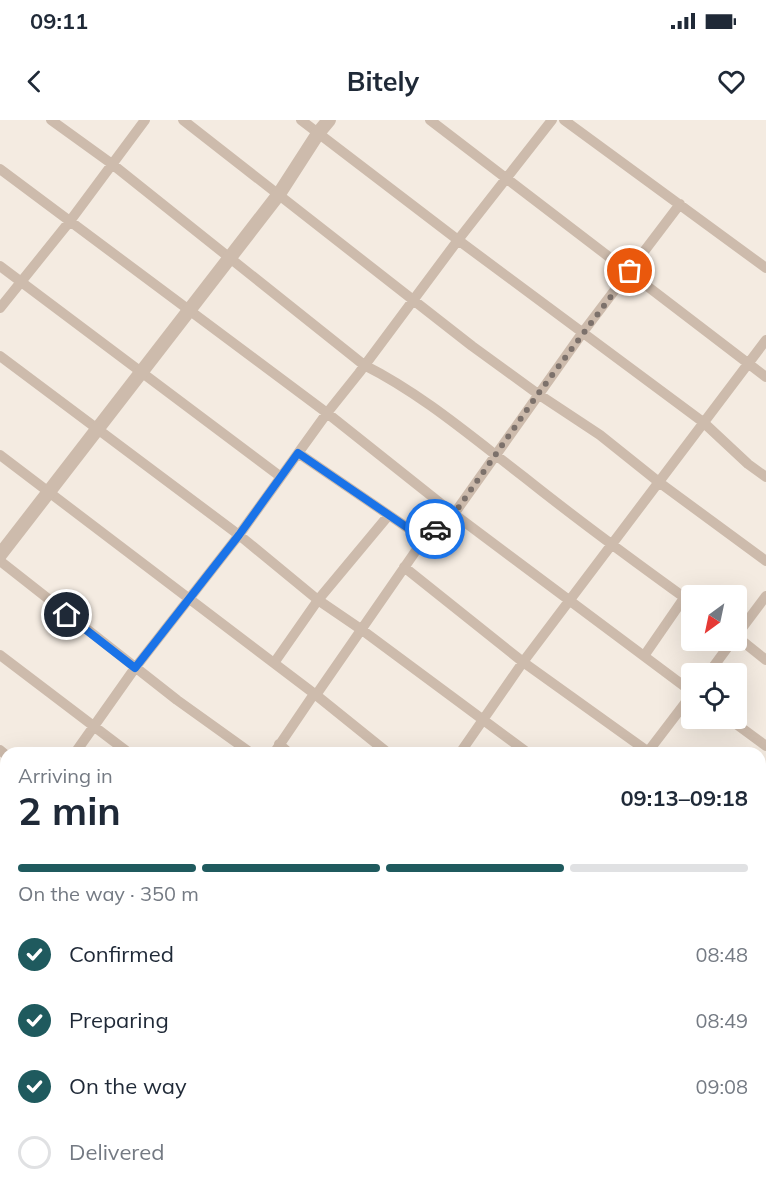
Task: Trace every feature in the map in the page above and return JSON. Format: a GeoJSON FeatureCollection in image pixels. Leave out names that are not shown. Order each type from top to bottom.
{"type":"FeatureCollection","features":[{"type":"Feature","properties":{"kind":"street"},"geometry":{"type":"LineString","coordinates":[[51,120],[230,257],[364,365],[393,380],[495,454],[610,545],[681,596]]}},
{"type":"Feature","properties":{"kind":"street"},"geometry":{"type":"LineString","coordinates":[[0,308],[70,222],[145,120]]}},
{"type":"Feature","properties":{"kind":"street"},"geometry":{"type":"LineString","coordinates":[[183,120],[413,300],[538,394],[600,435],[660,483],[766,561]]}},
{"type":"Feature","properties":{"kind":"street"},"geometry":{"type":"LineString","coordinates":[[301,120],[703,422],[748,464],[766,477]]}},
{"type":"Feature","properties":{"kind":"street"},"geometry":{"type":"LineString","coordinates":[[0,555],[279,194],[329,120]]}},
{"type":"Feature","properties":{"kind":"street"},"geometry":{"type":"LineString","coordinates":[[430,120],[766,377]]}},
{"type":"Feature","properties":{"kind":"street"},"geometry":{"type":"LineString","coordinates":[[79,747],[135,668],[239,535],[327,413],[552,120]]}},
{"type":"Feature","properties":{"kind":"street"},"geometry":{"type":"LineString","coordinates":[[564,120],[766,268]]}},
{"type":"Feature","properties":{"kind":"street"},"geometry":{"type":"LineString","coordinates":[[0,169],[327,413],[454,514],[681,685]]}},
{"type":"Feature","properties":{"kind":"street"},"geometry":{"type":"LineString","coordinates":[[277,747],[362,630],[424,539],[454,514],[583,332],[680,204]]}},
{"type":"Feature","properties":{"kind":"street"},"geometry":{"type":"LineString","coordinates":[[0,266],[281,477]]}},
{"type":"Feature","properties":{"kind":"street"},"geometry":{"type":"LineString","coordinates":[[464,747],[569,599],[660,483],[766,340]]}},
{"type":"Feature","properties":{"kind":"street"},"geometry":{"type":"LineString","coordinates":[[0,356],[239,535],[318,600],[520,747]]}},
{"type":"Feature","properties":{"kind":"street"},"geometry":{"type":"LineString","coordinates":[[298,453],[424,539]]}},
{"type":"Feature","properties":{"kind":"street"},"geometry":{"type":"LineString","coordinates":[[0,455],[274,663],[380,747]]}},
{"type":"Feature","properties":{"kind":"street"},"geometry":{"type":"LineString","coordinates":[[274,663],[318,600],[388,516]]}},
{"type":"Feature","properties":{"kind":"street"},"geometry":{"type":"LineString","coordinates":[[0,561],[135,668],[241,747]]}},
{"type":"Feature","properties":{"kind":"street"},"geometry":{"type":"LineString","coordinates":[[405,567],[523,662],[640,747]]}},
{"type":"Feature","properties":{"kind":"street"},"geometry":{"type":"LineString","coordinates":[[766,596],[736,636],[766,660]]}},
{"type":"Feature","properties":{"kind":"street"},"geometry":{"type":"LineString","coordinates":[[644,656],[681,610]]}},
{"type":"Feature","properties":{"kind":"street"},"geometry":{"type":"LineString","coordinates":[[0,655],[122,747]]}},
{"type":"Feature","properties":{"kind":"street"},"geometry":{"type":"LineString","coordinates":[[652,747],[681,708]]}},
{"type":"Feature","properties":{"kind":"street"},"geometry":{"type":"LineString","coordinates":[[743,729],[766,746]]}},
{"type":"Feature","properties":{"kind":"way so far"},"geometry":{"type":"LineString","coordinates":[[435,529],[454,514],[538,394],[630,271]]}},
{"type":"Feature","properties":{"kind":"route"},"geometry":{"type":"LineString","coordinates":[[67,615],[135,668],[239,535],[298,453],[424,539],[435,529]]}}]}
